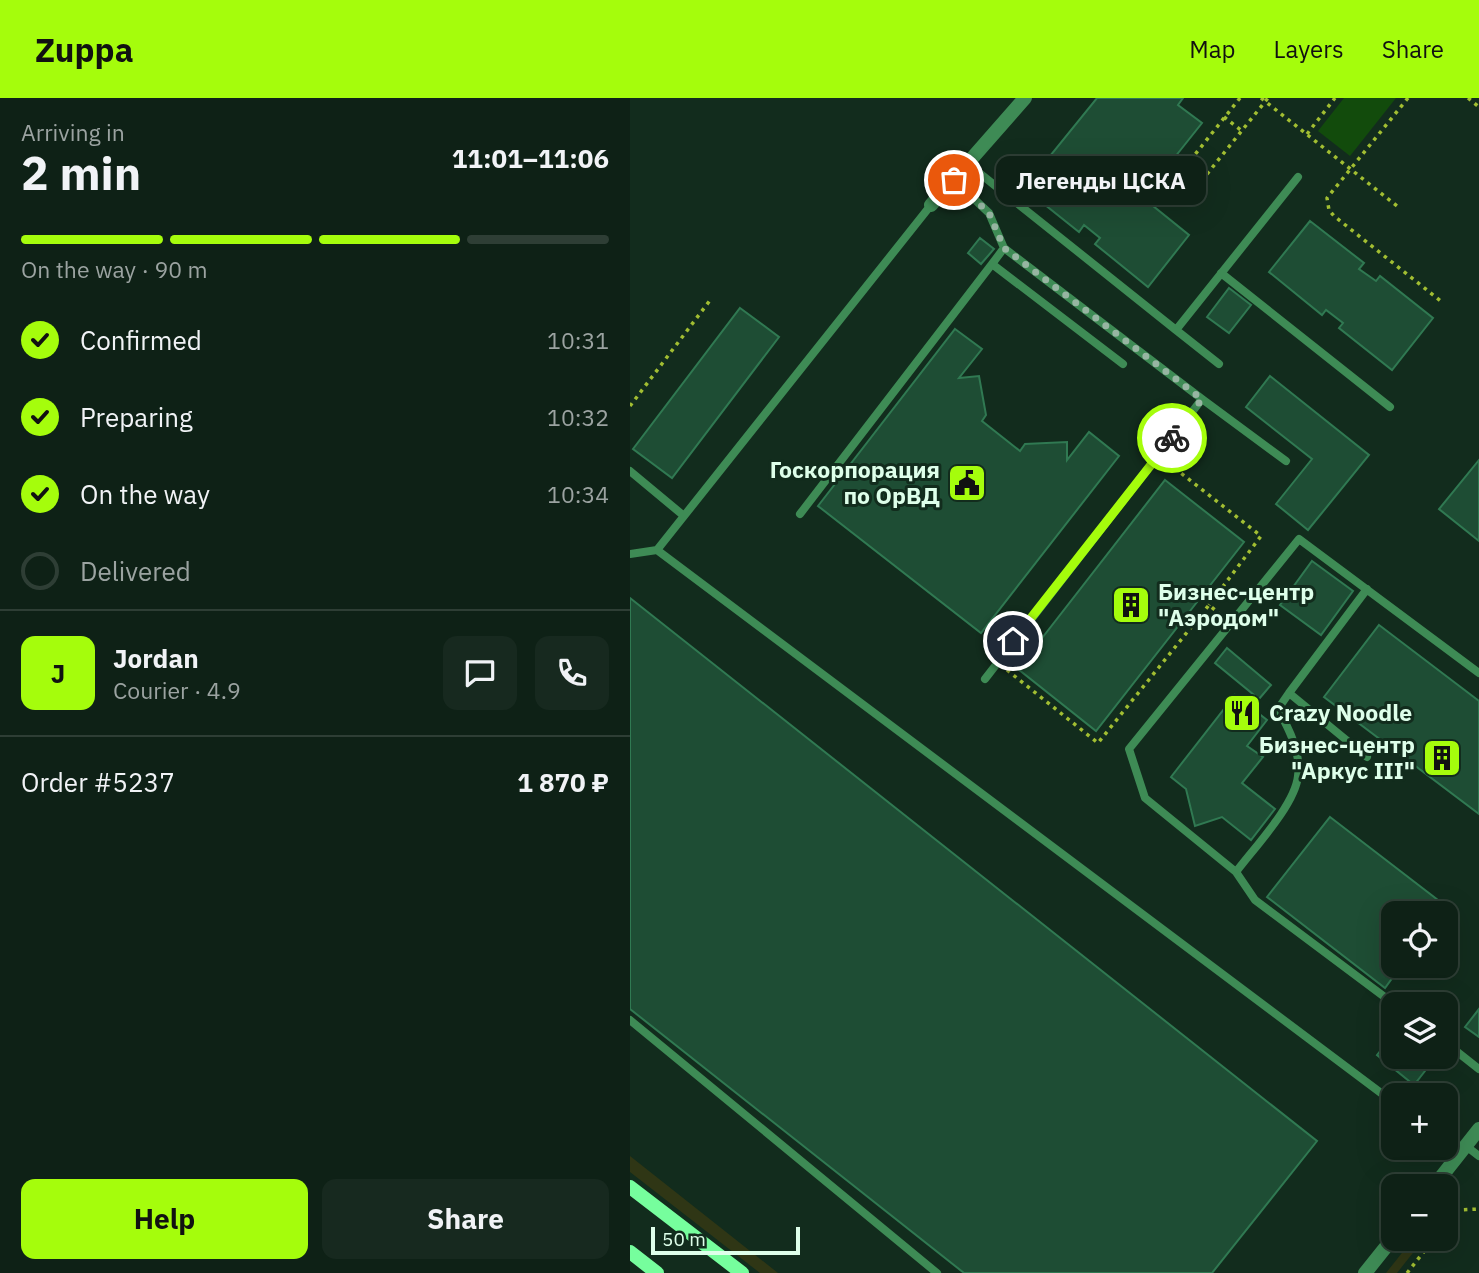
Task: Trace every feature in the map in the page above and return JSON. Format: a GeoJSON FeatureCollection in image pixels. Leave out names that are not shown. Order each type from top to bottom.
{"type":"FeatureCollection","features":[{"type":"Feature","properties":{"kind":"street"},"geometry":{"type":"LineString","coordinates":[[931,205],[1024,98]]}},
{"type":"Feature","properties":{"kind":"street"},"geometry":{"type":"LineString","coordinates":[[1444,1174],[1479,1129]]}},
{"type":"Feature","properties":{"kind":"street"},"geometry":{"type":"LineString","coordinates":[[630,1187],[742,1273]]}},
{"type":"Feature","properties":{"kind":"street"},"geometry":{"type":"LineString","coordinates":[[1365,1273],[1383,1251]]}},
{"type":"Feature","properties":{"kind":"street"},"geometry":{"type":"LineString","coordinates":[[630,1252],[657,1273]]}},
{"type":"Feature","properties":{"kind":"lane"},"geometry":{"type":"LineString","coordinates":[[968,164],[1219,364]]}},
{"type":"Feature","properties":{"kind":"lane"},"geometry":{"type":"LineString","coordinates":[[1176,330],[1298,177]]}},
{"type":"Feature","properties":{"kind":"lane"},"geometry":{"type":"LineString","coordinates":[[954,180],[989,213],[1004,248],[1286,461]]}},
{"type":"Feature","properties":{"kind":"lane"},"geometry":{"type":"LineString","coordinates":[[630,554],[657,550],[931,205]]}},
{"type":"Feature","properties":{"kind":"lane"},"geometry":{"type":"LineString","coordinates":[[800,514],[1004,248]]}},
{"type":"Feature","properties":{"kind":"lane"},"geometry":{"type":"LineString","coordinates":[[992,264],[1123,364]]}},
{"type":"Feature","properties":{"kind":"lane"},"geometry":{"type":"LineString","coordinates":[[1221,273],[1390,407]]}},
{"type":"Feature","properties":{"kind":"lane"},"geometry":{"type":"LineString","coordinates":[[985,679],[1202,399]]}},
{"type":"Feature","properties":{"kind":"lane"},"geometry":{"type":"LineString","coordinates":[[630,471],[684,516]]}},
{"type":"Feature","properties":{"kind":"lane"},"geometry":{"type":"LineString","coordinates":[[1381,994],[1255,900],[1236,872],[1144,798],[1129,749],[1298,539],[1479,673]]}},
{"type":"Feature","properties":{"kind":"lane"},"geometry":{"type":"LineString","coordinates":[[657,550],[1381,1093]]}},
{"type":"Feature","properties":{"kind":"lane"},"geometry":{"type":"LineString","coordinates":[[1236,872],[1290,800],[1298,776],[1297,752],[1289,728],[1278,709],[1367,589]]}},
{"type":"Feature","properties":{"kind":"lane"},"geometry":{"type":"LineString","coordinates":[[1289,693],[1367,757]]}},
{"type":"Feature","properties":{"kind":"lane"},"geometry":{"type":"LineString","coordinates":[[630,1020],[937,1273]]}},
{"type":"Feature","properties":{"kind":"lane"},"geometry":{"type":"LineString","coordinates":[[1458,1053],[1479,1069]]}},
{"type":"Feature","properties":{"kind":"lane"},"geometry":{"type":"LineString","coordinates":[[1458,1146],[1479,1156]]}},
{"type":"Feature","properties":{"kind":"path"},"geometry":{"type":"LineString","coordinates":[[1240,98],[1166,191],[1184,204],[1267,100]]}},
{"type":"Feature","properties":{"kind":"path"},"geometry":{"type":"LineString","coordinates":[[1261,98],[1267,100],[1397,206]]}},
{"type":"Feature","properties":{"kind":"path"},"geometry":{"type":"LineString","coordinates":[[1307,134],[1335,98]]}},
{"type":"Feature","properties":{"kind":"path"},"geometry":{"type":"LineString","coordinates":[[1408,98],[1328,198],[1329,210],[1442,302]]}},
{"type":"Feature","properties":{"kind":"path"},"geometry":{"type":"LineString","coordinates":[[1468,98],[1479,107]]}},
{"type":"Feature","properties":{"kind":"path"},"geometry":{"type":"LineString","coordinates":[[1224,117],[1242,131]]}},
{"type":"Feature","properties":{"kind":"path"},"geometry":{"type":"LineString","coordinates":[[630,406],[711,299]]}},
{"type":"Feature","properties":{"kind":"path"},"geometry":{"type":"LineString","coordinates":[[997,662],[1098,743],[1209,605],[1261,536],[1158,455]]}},
{"type":"Feature","properties":{"kind":"path"},"geometry":{"type":"LineString","coordinates":[[1209,605],[1231,623]]}},
{"type":"Feature","properties":{"kind":"path"},"geometry":{"type":"LineString","coordinates":[[1458,1210],[1479,1209]]}},
{"type":"Feature","properties":{"kind":"path"},"geometry":{"type":"LineString","coordinates":[[1407,1273],[1424,1251]]}},
{"type":"Feature","properties":{"kind":"shaded area"},"geometry":{"type":"Polygon","coordinates":[[[1344,98],[1396,98],[1350,156],[1318,131],[1344,98]]]}},
{"type":"Feature","properties":{"kind":"shaded area"},"geometry":{"type":"Polygon","coordinates":[[[630,1156],[778,1273],[760,1273],[630,1172],[630,1156]]]}},
{"type":"Feature","properties":{"kind":"shaded area"},"geometry":{"type":"Polygon","coordinates":[[[1403,1251],[1414,1251],[1397,1273],[1386,1273],[1403,1251]]]}},
{"type":"Feature","properties":{"kind":"building"},"geometry":{"type":"Polygon","coordinates":[[[1097,98],[1183,98],[1178,105],[1202,123],[1151,187],[1145,183],[1137,193],[1189,235],[1148,287],[1095,244],[1100,238],[1084,225],[1079,232],[1024,188],[1097,98]]]}},
{"type":"Feature","properties":{"kind":"building"},"geometry":{"type":"Polygon","coordinates":[[[1310,221],[1364,263],[1359,269],[1376,281],[1380,276],[1433,318],[1392,370],[1339,328],[1343,323],[1326,310],[1322,315],[1269,272],[1310,221]]]}},
{"type":"Feature","properties":{"kind":"building"},"geometry":{"type":"Polygon","coordinates":[[[980,238],[994,249],[981,264],[968,253],[980,238]]]}},
{"type":"Feature","properties":{"kind":"building"},"geometry":{"type":"Polygon","coordinates":[[[1229,288],[1251,305],[1229,333],[1207,317],[1229,288]]]}},
{"type":"Feature","properties":{"kind":"building"},"geometry":{"type":"Polygon","coordinates":[[[740,308],[779,337],[672,478],[633,449],[740,308]]]}},
{"type":"Feature","properties":{"kind":"building","name":"Госкорпорация по ОрВД"},"geometry":{"type":"Polygon","coordinates":[[[955,329],[982,349],[959,378],[979,376],[986,415],[982,421],[1020,451],[1025,444],[1067,442],[1067,460],[1089,432],[1119,456],[981,633],[818,506],[955,329]]]}},
{"type":"Feature","properties":{"kind":"building"},"geometry":{"type":"Polygon","coordinates":[[[1270,376],[1369,455],[1308,530],[1276,504],[1312,459],[1246,407],[1270,376]]]}},
{"type":"Feature","properties":{"kind":"building"},"geometry":{"type":"Polygon","coordinates":[[[1479,460],[1479,541],[1439,509],[1479,460]]]}},
{"type":"Feature","properties":{"kind":"building","name":"Бизнес-центр \"Аэродом\""},"geometry":{"type":"Polygon","coordinates":[[[1165,480],[1244,542],[1096,731],[1018,669],[1165,480]]]}},
{"type":"Feature","properties":{"kind":"building"},"geometry":{"type":"Polygon","coordinates":[[[1312,561],[1353,591],[1321,635],[1280,605],[1312,561]]]}},
{"type":"Feature","properties":{"kind":"building"},"geometry":{"type":"Polygon","coordinates":[[[630,598],[1317,1141],[1212,1273],[964,1273],[630,1009],[630,598]]]}},
{"type":"Feature","properties":{"kind":"building","name":"Бизнес-центр \"Аркус III\""},"geometry":{"type":"Polygon","coordinates":[[[1379,625],[1479,701],[1479,814],[1324,697],[1379,625]]]}},
{"type":"Feature","properties":{"kind":"building"},"geometry":{"type":"Polygon","coordinates":[[[1227,648],[1271,685],[1259,699],[1215,663],[1227,648]]]}},
{"type":"Feature","properties":{"kind":"building"},"geometry":{"type":"Polygon","coordinates":[[[1235,695],[1267,720],[1247,746],[1263,757],[1242,783],[1275,809],[1251,840],[1222,817],[1195,826],[1186,789],[1171,777],[1235,695]]]}},
{"type":"Feature","properties":{"kind":"building"},"geometry":{"type":"Polygon","coordinates":[[[1330,817],[1439,901],[1381,901],[1381,978],[1392,978],[1385,988],[1267,897],[1330,817]]]}},
{"type":"Feature","properties":{"kind":"building"},"geometry":{"type":"Polygon","coordinates":[[[1479,1009],[1479,1037],[1465,1027],[1479,1009]]]}},
{"type":"Feature","properties":{"kind":"building"},"geometry":{"type":"Polygon","coordinates":[[[1394,1069],[1425,1071],[1416,1083],[1412,1083],[1394,1069]]]}},
{"type":"Feature","properties":{"kind":"way so far"},"geometry":{"type":"LineString","coordinates":[[954,180],[989,213],[1004,248],[1202,399],[1172,438]]}},
{"type":"Feature","properties":{"kind":"place","name":"Легенды ЦСКА"},"geometry":{"type":"Point","coordinates":[954,180]}},
{"type":"Feature","properties":{"kind":"place","name":"Госкорпорация по ОрВД"},"geometry":{"type":"Point","coordinates":[967,483]}},
{"type":"Feature","properties":{"kind":"place","name":"Бизнес-центр \"Аэродом\""},"geometry":{"type":"Point","coordinates":[1131,605]}},
{"type":"Feature","properties":{"kind":"place","name":"Crazy Noodle"},"geometry":{"type":"Point","coordinates":[1242,713]}},
{"type":"Feature","properties":{"kind":"place","name":"Бизнес-центр \"Аркус III\""},"geometry":{"type":"Point","coordinates":[1442,758]}},
{"type":"Feature","properties":{"kind":"route"},"geometry":{"type":"LineString","coordinates":[[1013,641],[1172,438]]}}]}
